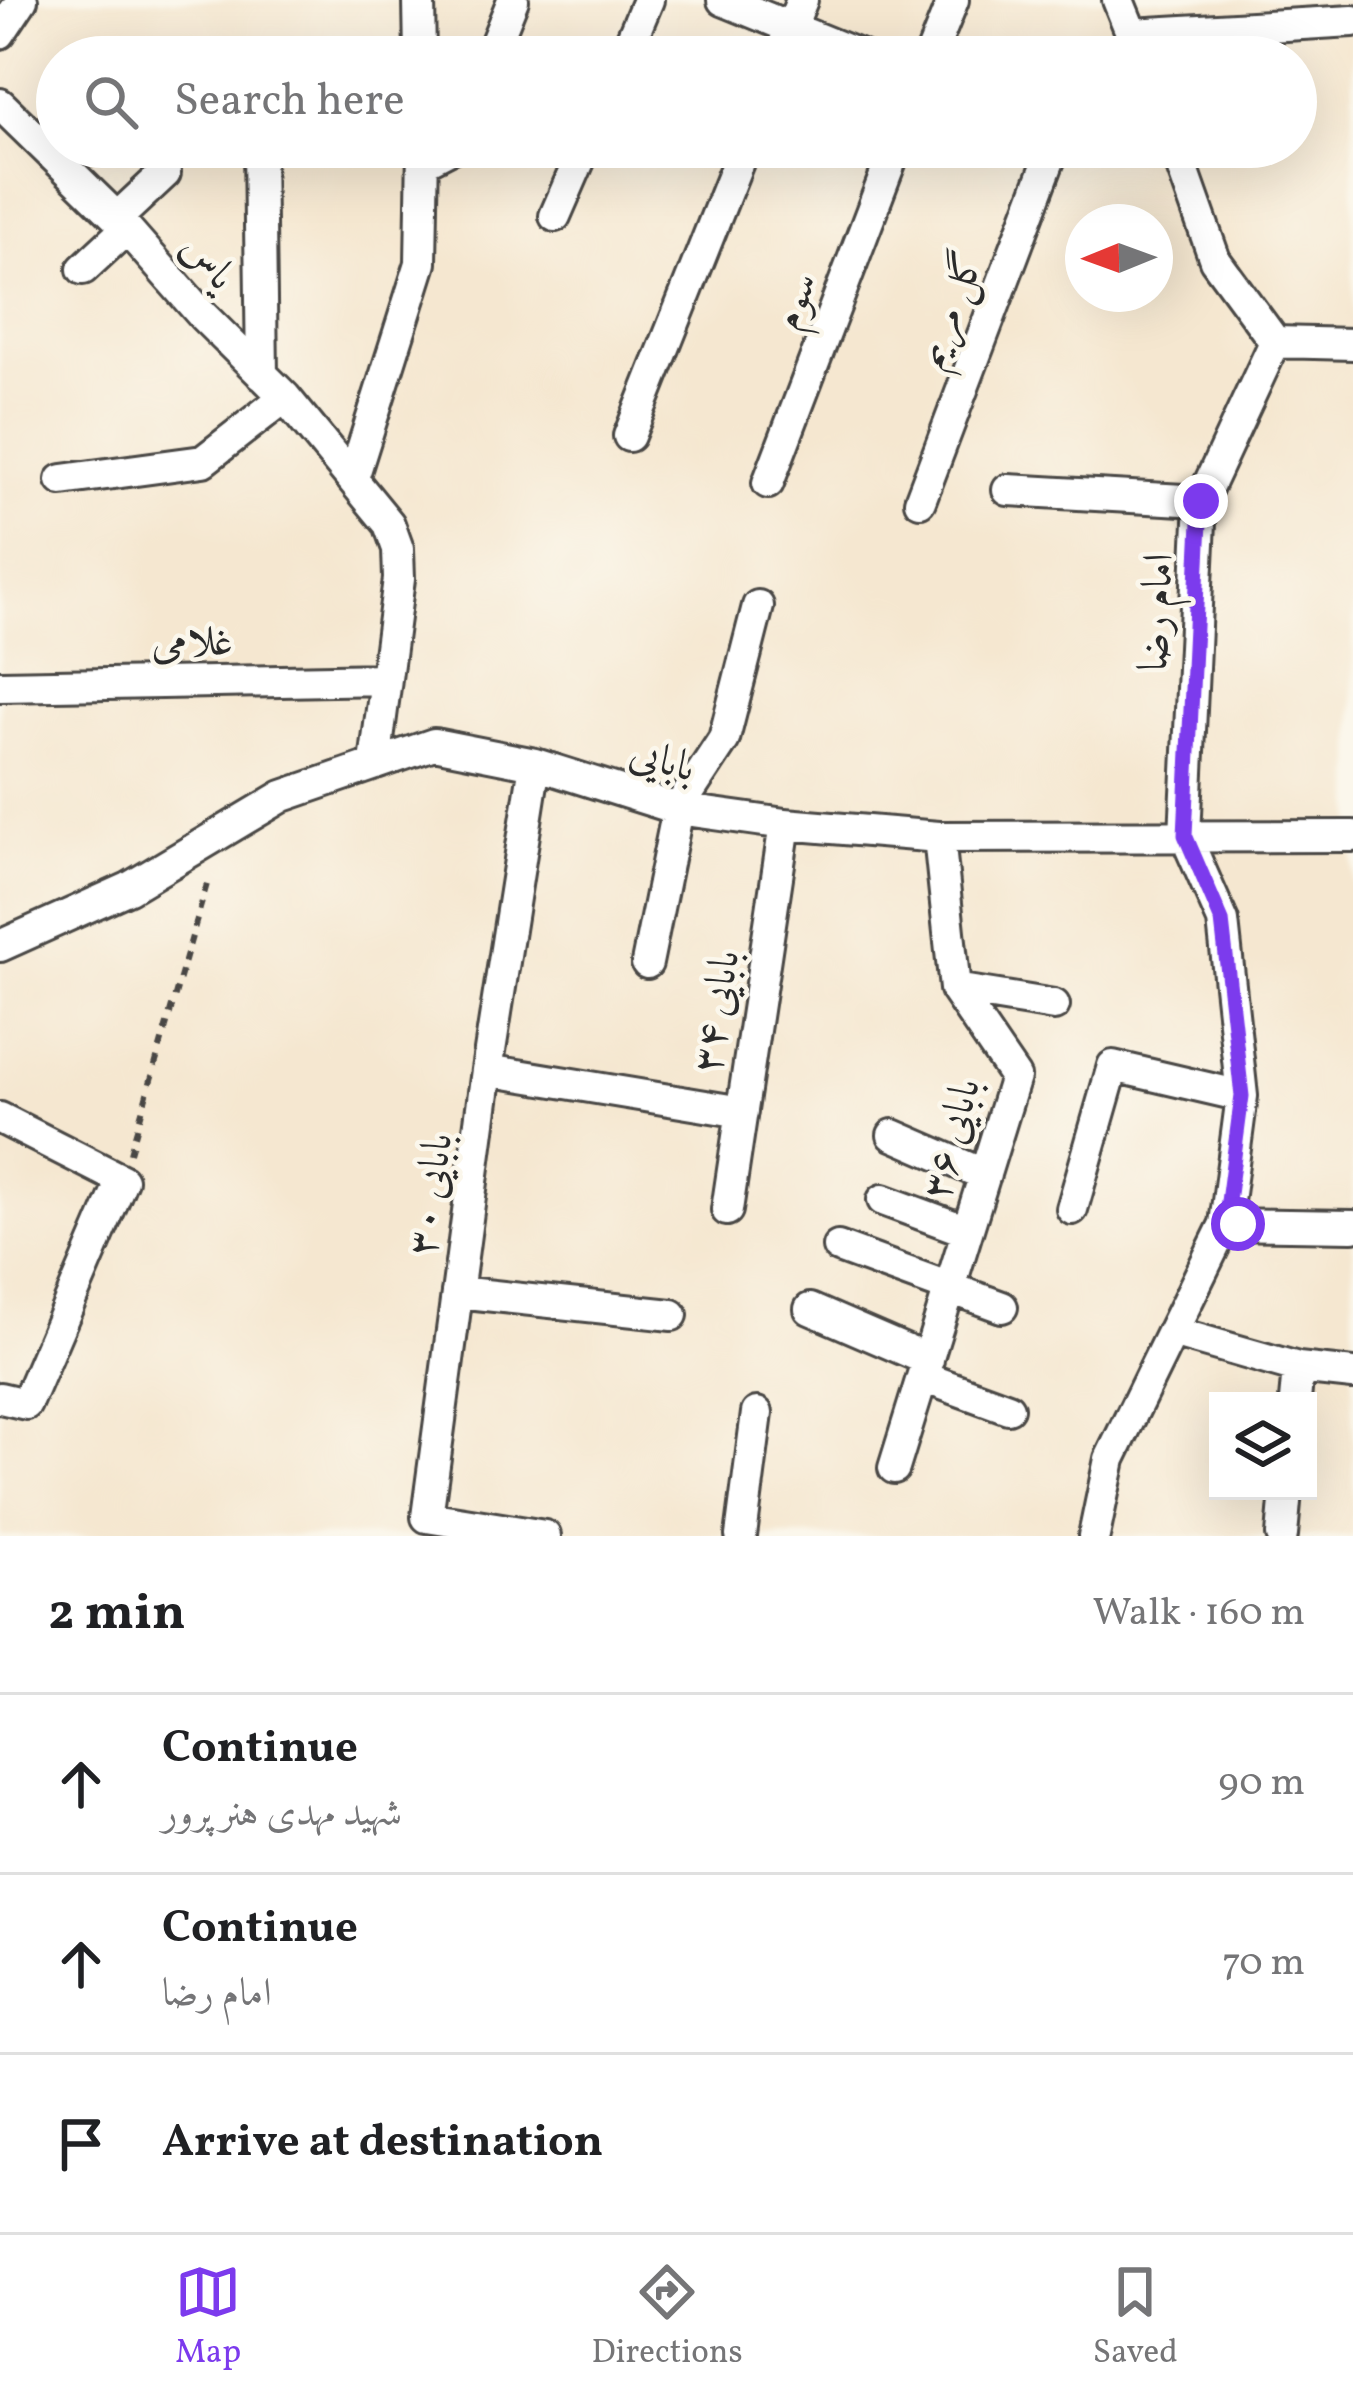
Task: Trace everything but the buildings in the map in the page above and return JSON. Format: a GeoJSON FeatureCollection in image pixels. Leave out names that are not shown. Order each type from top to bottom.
{"type":"FeatureCollection","features":[{"type":"Feature","properties":{"kind":"street"},"geometry":{"type":"LineString","coordinates":[[0,33],[22,0]]}},
{"type":"Feature","properties":{"kind":"street"},"geometry":{"type":"LineString","coordinates":[[418,0],[419,36]]}},
{"type":"Feature","properties":{"kind":"street"},"geometry":{"type":"LineString","coordinates":[[499,36],[514,0]]}},
{"type":"Feature","properties":{"kind":"street"},"geometry":{"type":"LineString","coordinates":[[632,36],[648,0]]}},
{"type":"Feature","properties":{"kind":"street"},"geometry":{"type":"LineString","coordinates":[[723,0],[796,14],[830,36]]}},
{"type":"Feature","properties":{"kind":"street"},"geometry":{"type":"LineString","coordinates":[[938,36],[953,0]]}},
{"type":"Feature","properties":{"kind":"street"},"geometry":{"type":"LineString","coordinates":[[1118,0],[1132,36]]}},
{"type":"Feature","properties":{"kind":"street"},"geometry":{"type":"LineString","coordinates":[[1223,36],[1353,21]]}},
{"type":"Feature","properties":{"kind":"street","name":"یاس"},"geometry":{"type":"LineString","coordinates":[[0,104],[36,139]]}},
{"type":"Feature","properties":{"kind":"street","name":"یاس"},"geometry":{"type":"LineString","coordinates":[[66,168],[285,397],[354,475],[389,524],[398,549],[375,764]]}},
{"type":"Feature","properties":{"kind":"street"},"geometry":{"type":"LineString","coordinates":[[260,168],[262,375]]}},
{"type":"Feature","properties":{"kind":"street"},"geometry":{"type":"LineString","coordinates":[[354,475],[421,263],[423,168]]}},
{"type":"Feature","properties":{"kind":"street"},"geometry":{"type":"LineString","coordinates":[[555,216],[576,168]]}},
{"type":"Feature","properties":{"kind":"street"},"geometry":{"type":"LineString","coordinates":[[629,436],[736,168]]}},
{"type":"Feature","properties":{"kind":"street","name":"سوم"},"geometry":{"type":"LineString","coordinates":[[768,483],[888,168]]}},
{"type":"Feature","properties":{"kind":"street","name":"گل مریم"},"geometry":{"type":"LineString","coordinates":[[920,502],[1046,168]]}},
{"type":"Feature","properties":{"kind":"street"},"geometry":{"type":"LineString","coordinates":[[1182,168],[1215,260],[1274,342],[1353,344]]}},
{"type":"Feature","properties":{"kind":"street"},"geometry":{"type":"LineString","coordinates":[[82,269],[165,173]]}},
{"type":"Feature","properties":{"kind":"street","name":"امام رضا"},"geometry":{"type":"LineString","coordinates":[[1185,835],[1201,501],[1274,342]]}},
{"type":"Feature","properties":{"kind":"street"},"geometry":{"type":"LineString","coordinates":[[62,480],[203,461],[285,397]]}},
{"type":"Feature","properties":{"kind":"street"},"geometry":{"type":"LineString","coordinates":[[1007,490],[1201,501]]}},
{"type":"Feature","properties":{"kind":"street"},"geometry":{"type":"LineString","coordinates":[[647,964],[678,809],[724,739],[758,606]]}},
{"type":"Feature","properties":{"kind":"street","name":"غلامی"},"geometry":{"type":"LineString","coordinates":[[0,686],[386,679]]}},
{"type":"Feature","properties":{"kind":"street","name":"بابایی"},"geometry":{"type":"LineString","coordinates":[[0,946],[129,888],[283,796],[434,744],[535,764],[678,809],[785,824],[939,837],[1353,836]]}},
{"type":"Feature","properties":{"kind":"street","name":"بابایی ۳۰"},"geometry":{"type":"LineString","coordinates":[[535,764],[487,1070],[427,1517],[545,1536]]}},
{"type":"Feature","properties":{"kind":"street","name":"بابایی ۳۴"},"geometry":{"type":"LineString","coordinates":[[727,1210],[785,824]]}},
{"type":"Feature","properties":{"kind":"street"},"geometry":{"type":"LineString","coordinates":[[1094,1536],[1109,1459],[1225,1224],[1242,1096],[1222,921],[1185,835]]}},
{"type":"Feature","properties":{"kind":"street","name":"بابایی ۳۶"},"geometry":{"type":"LineString","coordinates":[[894,1468],[1015,1077],[955,989],[939,837]]}},
{"type":"Feature","properties":{"kind":"street"},"geometry":{"type":"LineString","coordinates":[[955,989],[1054,1005]]}},
{"type":"Feature","properties":{"kind":"street"},"geometry":{"type":"LineString","coordinates":[[1072,1209],[1113,1066],[1242,1096]]}},
{"type":"Feature","properties":{"kind":"street"},"geometry":{"type":"LineString","coordinates":[[487,1070],[742,1112]]}},
{"type":"Feature","properties":{"kind":"street"},"geometry":{"type":"LineString","coordinates":[[0,1118],[122,1180],[26,1404],[0,1398]]}},
{"type":"Feature","properties":{"kind":"street"},"geometry":{"type":"LineString","coordinates":[[893,1135],[985,1175]]}},
{"type":"Feature","properties":{"kind":"street"},"geometry":{"type":"LineString","coordinates":[[883,1200],[967,1231]]}},
{"type":"Feature","properties":{"kind":"street"},"geometry":{"type":"LineString","coordinates":[[1225,1224],[1353,1226]]}},
{"type":"Feature","properties":{"kind":"street"},"geometry":{"type":"LineString","coordinates":[[838,1247],[1002,1307]]}},
{"type":"Feature","properties":{"kind":"street"},"geometry":{"type":"LineString","coordinates":[[457,1292],[672,1315]]}},
{"type":"Feature","properties":{"kind":"street"},"geometry":{"type":"LineString","coordinates":[[810,1309],[1008,1408]]}},
{"type":"Feature","properties":{"kind":"street"},"geometry":{"type":"LineString","coordinates":[[1172,1332],[1298,1368],[1353,1374]]}},
{"type":"Feature","properties":{"kind":"street"},"geometry":{"type":"LineString","coordinates":[[1295,1392],[1298,1368]]}},
{"type":"Feature","properties":{"kind":"street"},"geometry":{"type":"LineString","coordinates":[[741,1536],[757,1413]]}},
{"type":"Feature","properties":{"kind":"street"},"geometry":{"type":"LineString","coordinates":[[1282,1534],[1285,1500]]}},
{"type":"Feature","properties":{"kind":"path"},"geometry":{"type":"LineString","coordinates":[[122,1180],[221,832]]}},
{"type":"Feature","properties":{"kind":"route"},"geometry":{"type":"LineString","coordinates":[[1201,501],[1185,835],[1222,921],[1242,1096],[1225,1224],[1238,1224]]}}]}
